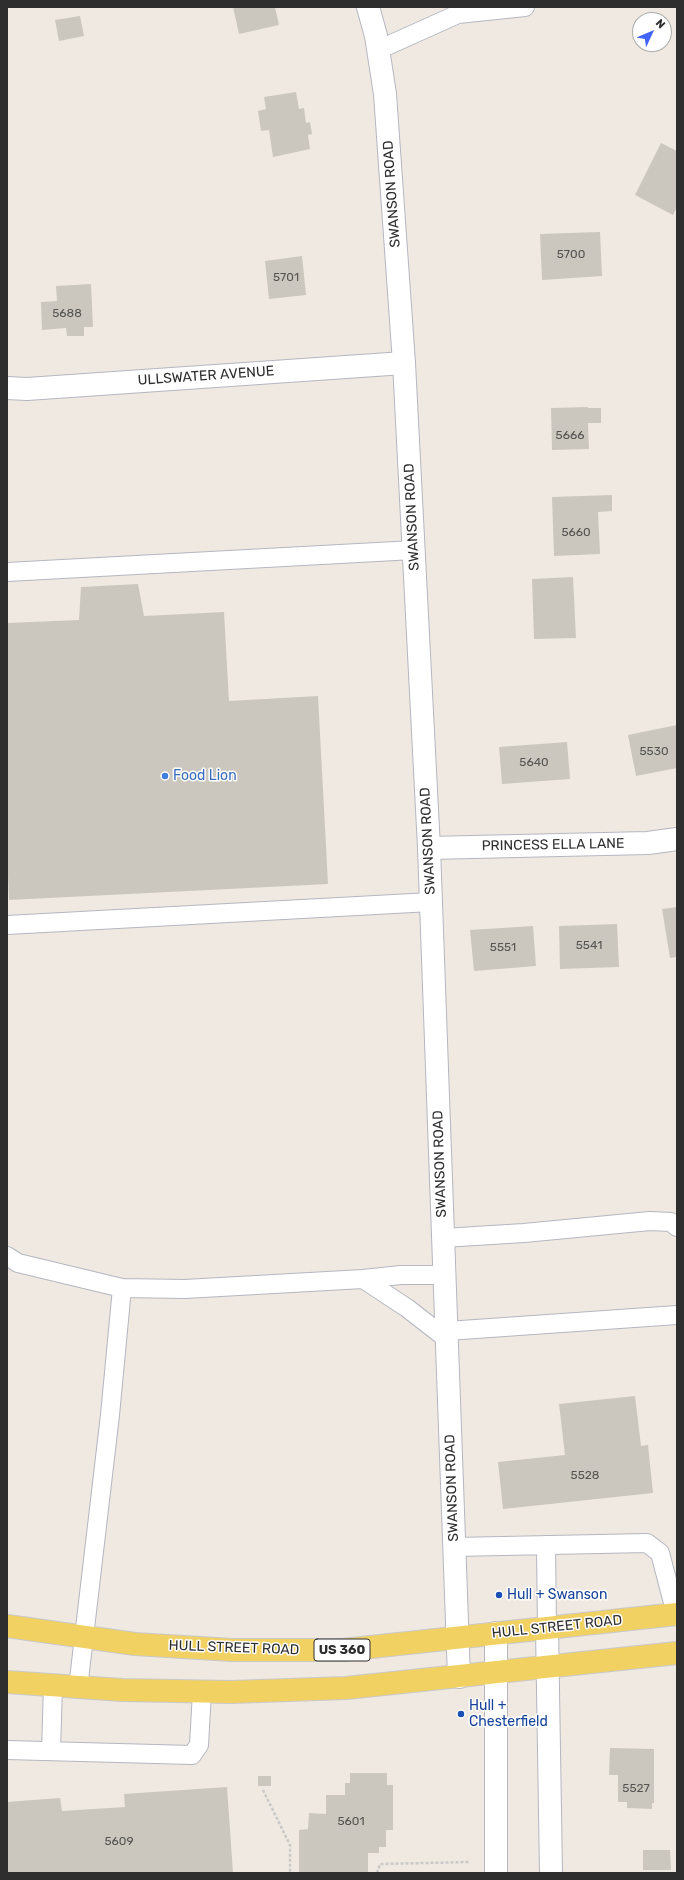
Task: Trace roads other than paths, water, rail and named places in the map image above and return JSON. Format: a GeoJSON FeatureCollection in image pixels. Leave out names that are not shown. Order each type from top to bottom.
{"type":"FeatureCollection","features":[{"type":"Feature","properties":{"kind":"main road","name":"HULL STREET ROAD"},"geometry":{"type":"LineString","coordinates":[[7,1626],[135,1644],[232,1650],[343,1650],[676,1614]]}},
{"type":"Feature","properties":{"kind":"main road"},"geometry":{"type":"LineString","coordinates":[[7,1682],[78,1688],[202,1692],[346,1688],[677,1653]]}},
{"type":"Feature","properties":{"kind":"street","name":"SWANSON ROAD"},"geometry":{"type":"LineString","coordinates":[[368,7],[378,50],[385,94],[404,363],[429,848],[459,1677]]}},
{"type":"Feature","properties":{"kind":"street","name":"ULLSWATER AVENUE"},"geometry":{"type":"LineString","coordinates":[[7,388],[27,389],[404,363]]}},
{"type":"Feature","properties":{"kind":"street","name":"PRINCESS ELLA LANE"},"geometry":{"type":"LineString","coordinates":[[429,848],[648,843],[677,839]]}},
{"type":"Feature","properties":{"kind":"street"},"geometry":{"type":"LineString","coordinates":[[547,1628],[551,1873]]}},
{"type":"Feature","properties":{"kind":"street"},"geometry":{"type":"LineString","coordinates":[[496,1633],[496,1867]]}},
{"type":"Feature","properties":{"kind":"lane"},"geometry":{"type":"LineString","coordinates":[[378,50],[458,14],[525,7]]}},
{"type":"Feature","properties":{"kind":"lane"},"geometry":{"type":"LineString","coordinates":[[7,572],[414,550]]}},
{"type":"Feature","properties":{"kind":"lane"},"geometry":{"type":"LineString","coordinates":[[7,925],[431,902]]}},
{"type":"Feature","properties":{"kind":"lane"},"geometry":{"type":"LineString","coordinates":[[443,1238],[524,1233],[650,1221],[671,1222],[677,1227]]}},
{"type":"Feature","properties":{"kind":"lane"},"geometry":{"type":"LineString","coordinates":[[7,1256],[18,1263],[122,1288],[185,1289],[363,1279],[401,1275],[444,1275]]}},
{"type":"Feature","properties":{"kind":"lane"},"geometry":{"type":"LineString","coordinates":[[363,1279],[447,1335],[677,1315]]}},
{"type":"Feature","properties":{"kind":"lane"},"geometry":{"type":"LineString","coordinates":[[78,1688],[110,1415],[122,1288]]}},
{"type":"Feature","properties":{"kind":"lane"},"geometry":{"type":"LineString","coordinates":[[454,1547],[647,1544],[660,1553],[676,1614]]}},
{"type":"Feature","properties":{"kind":"lane"},"geometry":{"type":"LineString","coordinates":[[546,1545],[547,1628]]}},
{"type":"Feature","properties":{"kind":"lane"},"geometry":{"type":"LineString","coordinates":[[51,1751],[54,1686]]}},
{"type":"Feature","properties":{"kind":"lane"},"geometry":{"type":"LineString","coordinates":[[7,1750],[192,1756],[199,1745],[202,1692]]}},
{"type":"Feature","properties":{"kind":"place","name":"Food Lion"},"geometry":{"type":"Point","coordinates":[165,776]}},
{"type":"Feature","properties":{"kind":"place","name":"Hull + Swanson"},"geometry":{"type":"Point","coordinates":[499,1595]}},
{"type":"Feature","properties":{"kind":"place","name":"Hull + Chesterfield"},"geometry":{"type":"Point","coordinates":[461,1714]}}]}
